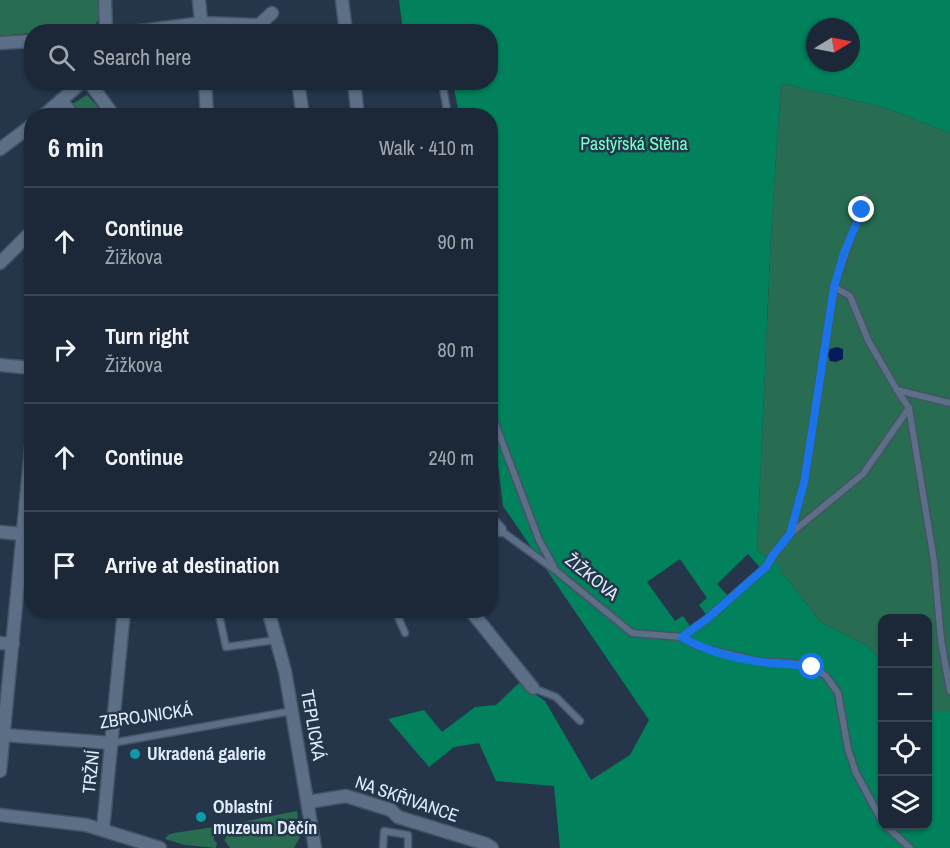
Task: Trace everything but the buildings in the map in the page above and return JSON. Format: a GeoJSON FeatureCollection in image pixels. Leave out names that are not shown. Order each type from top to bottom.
{"type":"FeatureCollection","features":[{"type":"Feature","properties":{"kind":"street"},"geometry":{"type":"LineString","coordinates":[[105,0],[106,24]]}},
{"type":"Feature","properties":{"kind":"street"},"geometry":{"type":"LineString","coordinates":[[199,0],[202,24]]}},
{"type":"Feature","properties":{"kind":"street"},"geometry":{"type":"LineString","coordinates":[[342,0],[345,24]]}},
{"type":"Feature","properties":{"kind":"street"},"geometry":{"type":"LineString","coordinates":[[266,24],[272,13]]}},
{"type":"Feature","properties":{"kind":"street"},"geometry":{"type":"LineString","coordinates":[[0,43],[24,41]]}},
{"type":"Feature","properties":{"kind":"street"},"geometry":{"type":"LineString","coordinates":[[54,108],[74,90]]}},
{"type":"Feature","properties":{"kind":"street"},"geometry":{"type":"LineString","coordinates":[[96,90],[108,108]]}},
{"type":"Feature","properties":{"kind":"street"},"geometry":{"type":"LineString","coordinates":[[205,90],[207,108]]}},
{"type":"Feature","properties":{"kind":"street"},"geometry":{"type":"LineString","coordinates":[[299,90],[302,108]]}},
{"type":"Feature","properties":{"kind":"street"},"geometry":{"type":"LineString","coordinates":[[355,90],[357,108]]}},
{"type":"Feature","properties":{"kind":"street"},"geometry":{"type":"LineString","coordinates":[[62,101],[67,108]]}},
{"type":"Feature","properties":{"kind":"street"},"geometry":{"type":"LineString","coordinates":[[0,149],[24,131]]}},
{"type":"Feature","properties":{"kind":"street"},"geometry":{"type":"LineString","coordinates":[[0,263],[24,239]]}},
{"type":"Feature","properties":{"kind":"street"},"geometry":{"type":"LineString","coordinates":[[0,365],[24,367]]}},
{"type":"Feature","properties":{"kind":"street"},"geometry":{"type":"LineString","coordinates":[[0,771],[4,735],[6,644],[18,585],[24,525]]}},
{"type":"Feature","properties":{"kind":"street"},"geometry":{"type":"LineString","coordinates":[[0,532],[23,534]]}},
{"type":"Feature","properties":{"kind":"street"},"geometry":{"type":"LineString","coordinates":[[18,585],[24,585]]}},
{"type":"Feature","properties":{"kind":"street","name":"TRŽNÍ"},"geometry":{"type":"LineString","coordinates":[[103,829],[123,618]]}},
{"type":"Feature","properties":{"kind":"street","name":"TEPLICKÁ"},"geometry":{"type":"LineString","coordinates":[[269,618],[285,671],[293,711],[315,848]]}},
{"type":"Feature","properties":{"kind":"street"},"geometry":{"type":"LineString","coordinates":[[476,618],[533,688]]}},
{"type":"Feature","properties":{"kind":"street","name":"ZBROJNICKÁ"},"geometry":{"type":"LineString","coordinates":[[4,735],[112,743]]}},
{"type":"Feature","properties":{"kind":"street","name":"NA SKŘIVANCE"},"geometry":{"type":"LineString","coordinates":[[308,802],[346,796],[391,810],[398,817],[486,844],[492,848]]}},
{"type":"Feature","properties":{"kind":"street"},"geometry":{"type":"LineString","coordinates":[[0,816],[86,825],[160,848]]}},
{"type":"Feature","properties":{"kind":"lane"},"geometry":{"type":"LineString","coordinates":[[443,90],[446,108]]}},
{"type":"Feature","properties":{"kind":"lane"},"geometry":{"type":"LineString","coordinates":[[790,534],[804,483],[834,287],[865,197]]}},
{"type":"Feature","properties":{"kind":"lane"},"geometry":{"type":"LineString","coordinates":[[834,287],[850,296],[868,340],[909,408],[934,561],[941,640],[950,691]]}},
{"type":"Feature","properties":{"kind":"lane"},"geometry":{"type":"LineString","coordinates":[[897,390],[950,403]]}},
{"type":"Feature","properties":{"kind":"lane"},"geometry":{"type":"LineString","coordinates":[[682,637],[708,618],[766,567],[790,534],[863,474],[909,408]]}},
{"type":"Feature","properties":{"kind":"lane"},"geometry":{"type":"LineString","coordinates":[[498,431],[539,540],[555,570]]}},
{"type":"Feature","properties":{"kind":"lane","name":"ŽIŽKOVA"},"geometry":{"type":"LineString","coordinates":[[500,530],[555,570],[632,633],[682,637],[700,647],[761,662],[790,663],[812,667],[826,676],[838,693],[848,749],[856,773],[878,814]]}},
{"type":"Feature","properties":{"kind":"lane"},"geometry":{"type":"LineString","coordinates":[[221,618],[226,647],[276,640]]}},
{"type":"Feature","properties":{"kind":"lane"},"geometry":{"type":"LineString","coordinates":[[398,618],[405,633]]}},
{"type":"Feature","properties":{"kind":"lane"},"geometry":{"type":"LineString","coordinates":[[533,688],[556,698],[580,721]]}},
{"type":"Feature","properties":{"kind":"lane","name":"ZBROJNICKÁ"},"geometry":{"type":"LineString","coordinates":[[112,743],[293,711]]}},
{"type":"Feature","properties":{"kind":"lane"},"geometry":{"type":"LineString","coordinates":[[891,830],[910,848]]}},
{"type":"Feature","properties":{"kind":"lane"},"geometry":{"type":"LineString","coordinates":[[382,848],[384,831],[408,835],[408,848]]}},
{"type":"Feature","properties":{"kind":"green space"},"geometry":{"type":"Polygon","coordinates":[[[0,0],[100,0],[99,16],[96,24],[24,24],[24,34],[0,36],[0,0]]]}},
{"type":"Feature","properties":{"kind":"green space","name":"Pastýřská Stěna"},"geometry":{"type":"Polygon","coordinates":[[[399,0],[950,0],[950,133],[886,108],[781,83],[771,234],[757,550],[781,567],[779,572],[787,578],[820,622],[868,646],[878,657],[878,830],[932,830],[932,712],[950,712],[950,848],[560,848],[554,786],[496,781],[479,743],[454,747],[429,767],[388,719],[424,710],[442,732],[475,707],[496,705],[519,683],[545,701],[591,780],[630,755],[649,720],[503,506],[498,464],[498,108],[458,108],[454,90],[498,90],[498,24],[402,24],[399,0]],[[748,554],[717,584],[730,598],[762,570],[748,554]],[[680,559],[647,582],[675,621],[683,616],[692,629],[708,617],[699,605],[707,598],[680,559]]]}},
{"type":"Feature","properties":{"kind":"green space"},"geometry":{"type":"Polygon","coordinates":[[[781,83],[886,108],[950,133],[950,712],[932,712],[932,614],[878,614],[878,657],[868,646],[820,622],[787,578],[778,572],[771,560],[757,550],[771,234],[781,83]]]}},
{"type":"Feature","properties":{"kind":"green space"},"geometry":{"type":"Polygon","coordinates":[[[87,95],[99,108],[75,108],[72,104],[87,95]]]}},
{"type":"Feature","properties":{"kind":"green space"},"geometry":{"type":"Polygon","coordinates":[[[297,811],[300,837],[294,848],[230,848],[224,840],[225,830],[222,826],[297,811]]]}},
{"type":"Feature","properties":{"kind":"green space"},"geometry":{"type":"Polygon","coordinates":[[[214,827],[216,848],[185,845],[165,839],[174,833],[214,827]]]}},
{"type":"Feature","properties":{"kind":"shaded area"},"geometry":{"type":"Polygon","coordinates":[[[837,347],[843,349],[843,359],[836,362],[830,361],[828,355],[830,349],[837,347]]]}},
{"type":"Feature","properties":{"kind":"place","name":"Ukradená galerie"},"geometry":{"type":"Point","coordinates":[135,754]}},
{"type":"Feature","properties":{"kind":"place","name":"Oblastní muzeum Děčín"},"geometry":{"type":"Point","coordinates":[201,817]}},
{"type":"Feature","properties":{"kind":"route"},"geometry":{"type":"LineString","coordinates":[[812,667],[790,663],[761,662],[700,647],[682,637],[708,618],[766,567],[790,534],[804,483],[834,287],[844,253],[862,210]]}}]}
